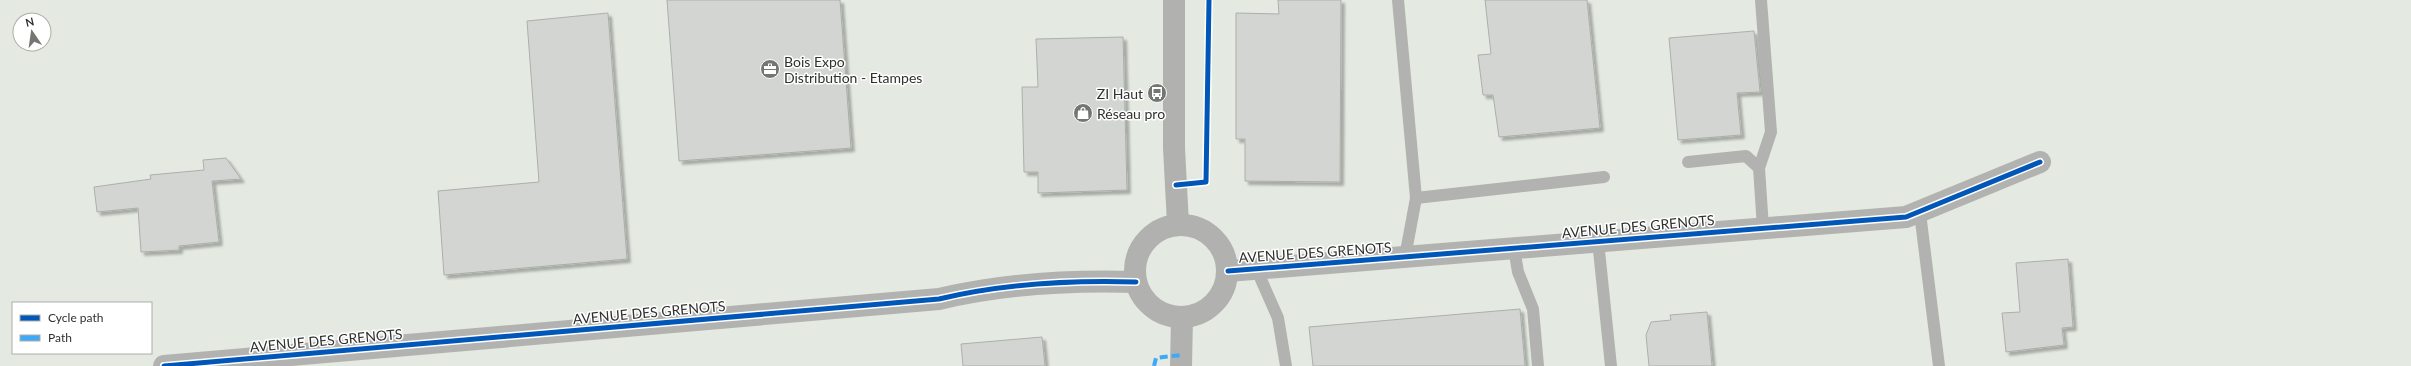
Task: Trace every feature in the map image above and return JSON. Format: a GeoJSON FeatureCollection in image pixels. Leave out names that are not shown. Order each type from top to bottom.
{"type":"FeatureCollection","features":[{"type":"Feature","properties":{"kind":"main road"},"geometry":{"type":"LineString","coordinates":[[1174,0],[1174,148],[1178,224]]}},
{"type":"Feature","properties":{"kind":"main road"},"geometry":{"type":"LineString","coordinates":[[1178,224],[1195,226],[1215,238],[1224,252],[1228,271],[1219,299],[1198,314],[1182,317],[1172,316],[1156,310],[1143,298],[1136,282],[1134,267],[1137,254],[1147,239],[1162,229],[1178,224]]}},
{"type":"Feature","properties":{"kind":"main road"},"geometry":{"type":"LineString","coordinates":[[1181,366],[1182,317]]}},
{"type":"Feature","properties":{"kind":"street","name":"AVENUE DES GRENOTS"},"geometry":{"type":"LineString","coordinates":[[1228,271],[1906,217],[2040,162]]}},
{"type":"Feature","properties":{"kind":"street","name":"AVENUE DES GRENOTS"},"geometry":{"type":"LineString","coordinates":[[164,366],[939,299],[973,291],[1100,281],[1136,282]]}},
{"type":"Feature","properties":{"kind":"lane"},"geometry":{"type":"LineString","coordinates":[[1398,0],[1416,198],[1405,257]]}},
{"type":"Feature","properties":{"kind":"lane"},"geometry":{"type":"LineString","coordinates":[[1761,0],[1771,132],[1759,168],[1763,228]]}},
{"type":"Feature","properties":{"kind":"lane"},"geometry":{"type":"LineString","coordinates":[[1688,162],[1746,156],[1759,168]]}},
{"type":"Feature","properties":{"kind":"lane"},"geometry":{"type":"LineString","coordinates":[[1416,198],[1604,177]]}},
{"type":"Feature","properties":{"kind":"lane"},"geometry":{"type":"LineString","coordinates":[[1920,212],[1939,366]]}},
{"type":"Feature","properties":{"kind":"lane"},"geometry":{"type":"LineString","coordinates":[[1598,241],[1610,366]]}},
{"type":"Feature","properties":{"kind":"lane"},"geometry":{"type":"LineString","coordinates":[[1514,248],[1518,272],[1533,309],[1538,366]]}},
{"type":"Feature","properties":{"kind":"lane"},"geometry":{"type":"LineString","coordinates":[[1256,268],[1278,318],[1286,366]]}},
{"type":"Feature","properties":{"kind":"shaded area"},"geometry":{"type":"Polygon","coordinates":[[[0,0],[2411,0],[2411,366],[0,366],[0,0]]]}},
{"type":"Feature","properties":{"kind":"building"},"geometry":{"type":"Polygon","coordinates":[[[667,0],[840,0],[851,148],[679,161],[667,0]]]}},
{"type":"Feature","properties":{"kind":"building"},"geometry":{"type":"Polygon","coordinates":[[[1278,0],[1341,0],[1340,182],[1245,181],[1245,139],[1236,139],[1236,13],[1279,14],[1278,0]]]}},
{"type":"Feature","properties":{"kind":"building"},"geometry":{"type":"Polygon","coordinates":[[[1485,0],[1587,0],[1600,128],[1499,137],[1493,95],[1483,95],[1478,55],[1491,54],[1485,0]]]}},
{"type":"Feature","properties":{"kind":"building"},"geometry":{"type":"Polygon","coordinates":[[[608,13],[627,259],[444,275],[438,191],[539,182],[527,21],[608,13]]]}},
{"type":"Feature","properties":{"kind":"building"},"geometry":{"type":"Polygon","coordinates":[[[1754,31],[1760,92],[1737,93],[1741,135],[1678,140],[1669,38],[1754,31]]]}},
{"type":"Feature","properties":{"kind":"building"},"geometry":{"type":"Polygon","coordinates":[[[1123,37],[1127,190],[1038,193],[1038,172],[1024,172],[1022,87],[1038,87],[1036,39],[1123,37]]]}},
{"type":"Feature","properties":{"kind":"building"},"geometry":{"type":"Polygon","coordinates":[[[226,158],[241,179],[212,181],[219,242],[179,246],[179,250],[141,252],[138,208],[97,212],[94,187],[151,179],[150,175],[204,170],[203,160],[226,158]]]}},
{"type":"Feature","properties":{"kind":"building"},"geometry":{"type":"Polygon","coordinates":[[[2068,259],[2073,327],[2062,328],[2064,345],[2006,352],[2002,313],[2020,312],[2016,263],[2068,259]]]}},
{"type":"Feature","properties":{"kind":"building"},"geometry":{"type":"Polygon","coordinates":[[[1520,309],[1525,366],[1313,366],[1309,327],[1520,309]]]}},
{"type":"Feature","properties":{"kind":"building"},"geometry":{"type":"Polygon","coordinates":[[[1707,312],[1712,366],[1649,366],[1646,335],[1651,322],[1671,320],[1670,315],[1707,312]]]}},
{"type":"Feature","properties":{"kind":"building"},"geometry":{"type":"Polygon","coordinates":[[[1042,337],[1045,366],[963,366],[961,344],[1042,337]]]}},
{"type":"Feature","properties":{"kind":"marked path"},"geometry":{"type":"LineString","coordinates":[[1154,366],[1156,358],[1181,355]]}},
{"type":"Feature","properties":{"kind":"cycle path"},"geometry":{"type":"LineString","coordinates":[[1176,185],[1206,182],[1209,0]]}},
{"type":"Feature","properties":{"kind":"cycle path"},"geometry":{"type":"LineString","coordinates":[[1228,271],[1906,217],[2040,162]]}},
{"type":"Feature","properties":{"kind":"cycle path"},"geometry":{"type":"LineString","coordinates":[[164,366],[939,299],[987,290],[1037,284],[1136,282]]}},
{"type":"Feature","properties":{"kind":"place","name":"Bois Expo Distribution - Etampes"},"geometry":{"type":"Point","coordinates":[770,69]}},
{"type":"Feature","properties":{"kind":"place","name":"ZI Haut"},"geometry":{"type":"Point","coordinates":[1157,93]}},
{"type":"Feature","properties":{"kind":"place","name":"Réseau pro"},"geometry":{"type":"Point","coordinates":[1083,113]}}]}
